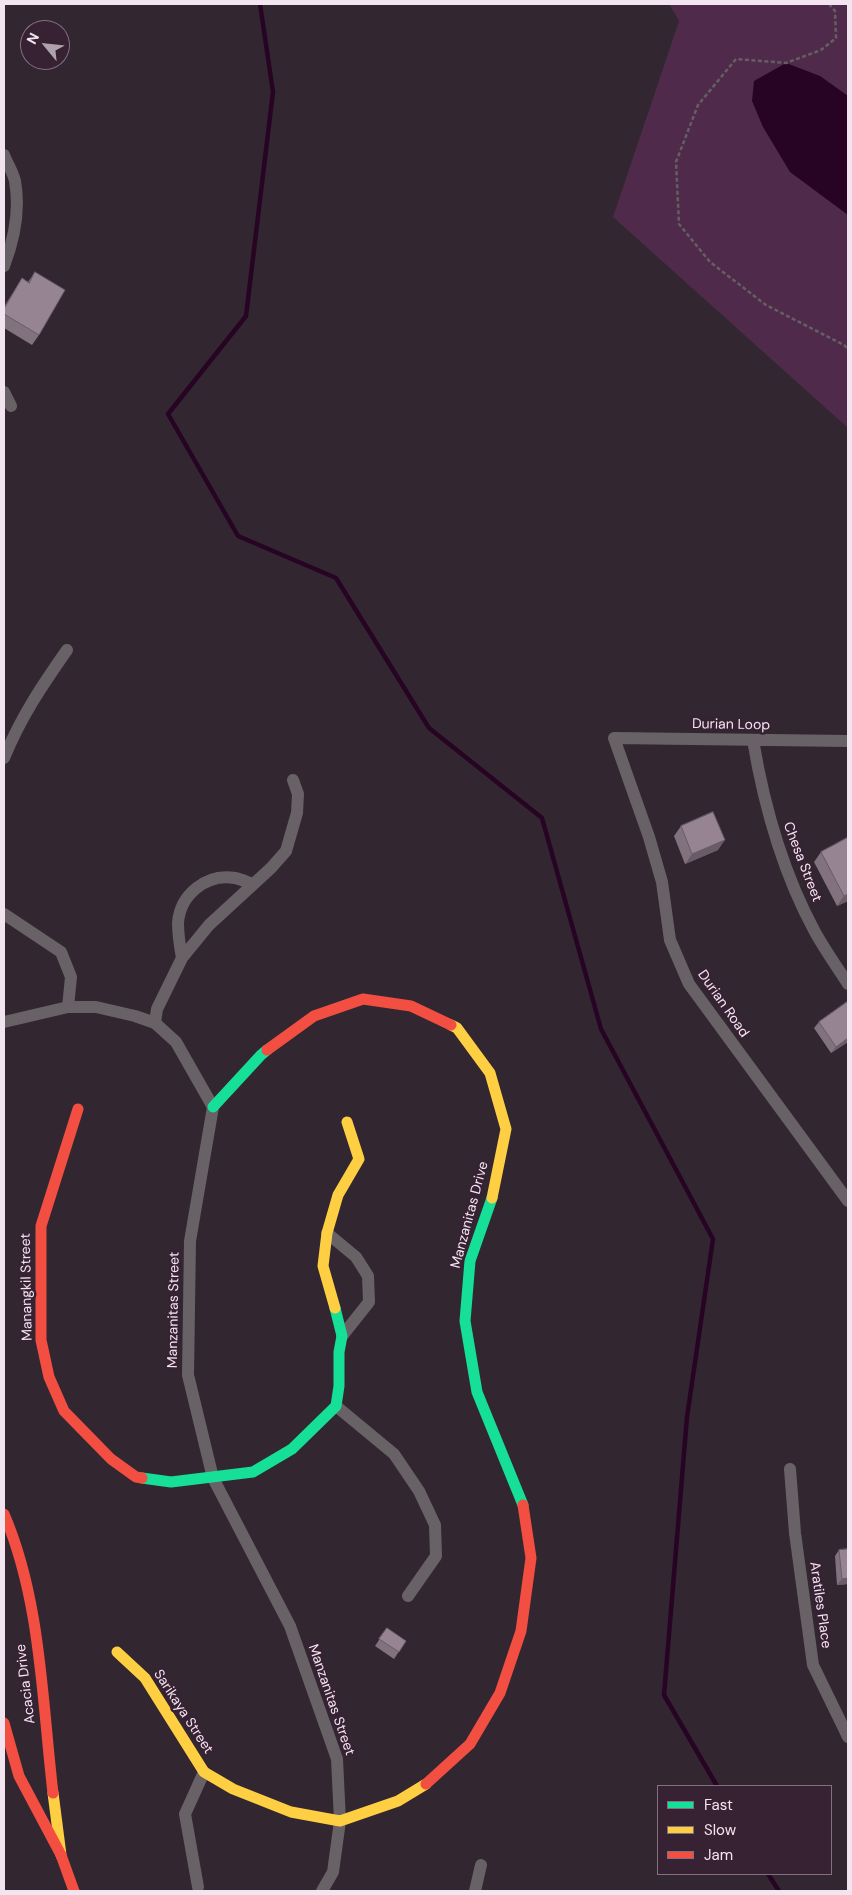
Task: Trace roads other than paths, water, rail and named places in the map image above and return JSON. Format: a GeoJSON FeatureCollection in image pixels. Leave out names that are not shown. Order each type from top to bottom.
{"type":"FeatureCollection","features":[{"type":"Feature","properties":{"kind":"street"},"geometry":{"type":"LineString","coordinates":[[4,156],[15,180],[16,206],[12,245],[4,266]]}},
{"type":"Feature","properties":{"kind":"street"},"geometry":{"type":"LineString","coordinates":[[4,392],[11,406]]}},
{"type":"Feature","properties":{"kind":"street"},"geometry":{"type":"LineString","coordinates":[[4,758],[17,727],[37,692],[68,650]]}},
{"type":"Feature","properties":{"kind":"street","name":"Durian Loop"},"geometry":{"type":"LineString","coordinates":[[614,738],[848,741]]}},
{"type":"Feature","properties":{"kind":"street","name":"Durian Road"},"geometry":{"type":"LineString","coordinates":[[614,738],[649,837],[662,882],[670,940],[689,984],[848,1201]]}},
{"type":"Feature","properties":{"kind":"street","name":"Chesa Street"},"geometry":{"type":"LineString","coordinates":[[753,740],[761,785],[793,886],[816,933],[848,984]]}},
{"type":"Feature","properties":{"kind":"street"},"geometry":{"type":"LineString","coordinates":[[155,1023],[157,1009],[182,958],[209,924],[271,868],[286,851],[298,813],[298,794],[294,780]]}},
{"type":"Feature","properties":{"kind":"street"},"geometry":{"type":"LineString","coordinates":[[182,958],[178,922],[190,892],[208,881],[223,877],[235,878],[253,884]]}},
{"type":"Feature","properties":{"kind":"street"},"geometry":{"type":"LineString","coordinates":[[4,914],[61,952],[71,976],[68,1007]]}},
{"type":"Feature","properties":{"kind":"street","name":"Manzanitas Drive"},"geometry":{"type":"LineString","coordinates":[[213,1107],[261,1055],[306,1021],[314,1016],[363,999],[411,1006],[457,1028],[490,1073],[506,1129],[495,1190],[470,1261],[465,1321],[477,1392],[525,1510],[531,1558],[521,1631],[500,1693],[470,1744],[426,1785],[398,1801],[340,1822]]}},
{"type":"Feature","properties":{"kind":"street"},"geometry":{"type":"LineString","coordinates":[[4,1022],[68,1007],[96,1007],[135,1016],[155,1023],[176,1042],[213,1107]]}},
{"type":"Feature","properties":{"kind":"street","name":"Manzanitas Street"},"geometry":{"type":"LineString","coordinates":[[213,1107],[190,1241],[188,1375],[213,1478],[290,1626],[337,1759],[340,1822],[333,1872],[322,1891]]}},
{"type":"Feature","properties":{"kind":"street","name":"Manangkil Street"},"geometry":{"type":"LineString","coordinates":[[78,1109],[41,1226],[41,1340],[49,1377],[64,1411],[111,1460],[136,1477],[172,1482],[253,1472],[292,1449],[336,1406]]}},
{"type":"Feature","properties":{"kind":"street"},"geometry":{"type":"LineString","coordinates":[[347,1122],[359,1159],[338,1195],[327,1233],[323,1266],[342,1336],[339,1352],[339,1386],[336,1406],[394,1454],[419,1491],[435,1525],[436,1556],[408,1596]]}},
{"type":"Feature","properties":{"kind":"street"},"geometry":{"type":"LineString","coordinates":[[327,1233],[356,1257],[368,1276],[369,1302],[342,1336]]}},
{"type":"Feature","properties":{"kind":"street","name":"Aratiles Place"},"geometry":{"type":"LineString","coordinates":[[790,1469],[795,1533],[813,1665],[848,1737]]}},
{"type":"Feature","properties":{"kind":"street","name":"Acacia Drive"},"geometry":{"type":"LineString","coordinates":[[4,1514],[17,1544],[33,1618],[61,1855]]}},
{"type":"Feature","properties":{"kind":"street","name":"Sarikaya Street"},"geometry":{"type":"LineString","coordinates":[[117,1652],[145,1678],[204,1772],[233,1789],[291,1812],[340,1822]]}},
{"type":"Feature","properties":{"kind":"street","name":"Acacia Drive"},"geometry":{"type":"LineString","coordinates":[[4,1723],[19,1776],[61,1855],[74,1891]]}},
{"type":"Feature","properties":{"kind":"street"},"geometry":{"type":"LineString","coordinates":[[198,1887],[185,1814],[204,1772]]}},
{"type":"Feature","properties":{"kind":"street"},"geometry":{"type":"LineString","coordinates":[[475,1891],[480,1865]]}},
{"type":"Feature","properties":{"kind":"waterway"},"geometry":{"type":"LineString","coordinates":[[260,4],[273,92],[246,316],[168,414],[238,536],[336,578],[429,728],[542,818],[601,1029],[713,1239],[687,1417],[664,1695],[716,1785]]}},
{"type":"Feature","properties":{"kind":"waterway"},"geometry":{"type":"LineString","coordinates":[[769,1875],[779,1891]]}}]}
